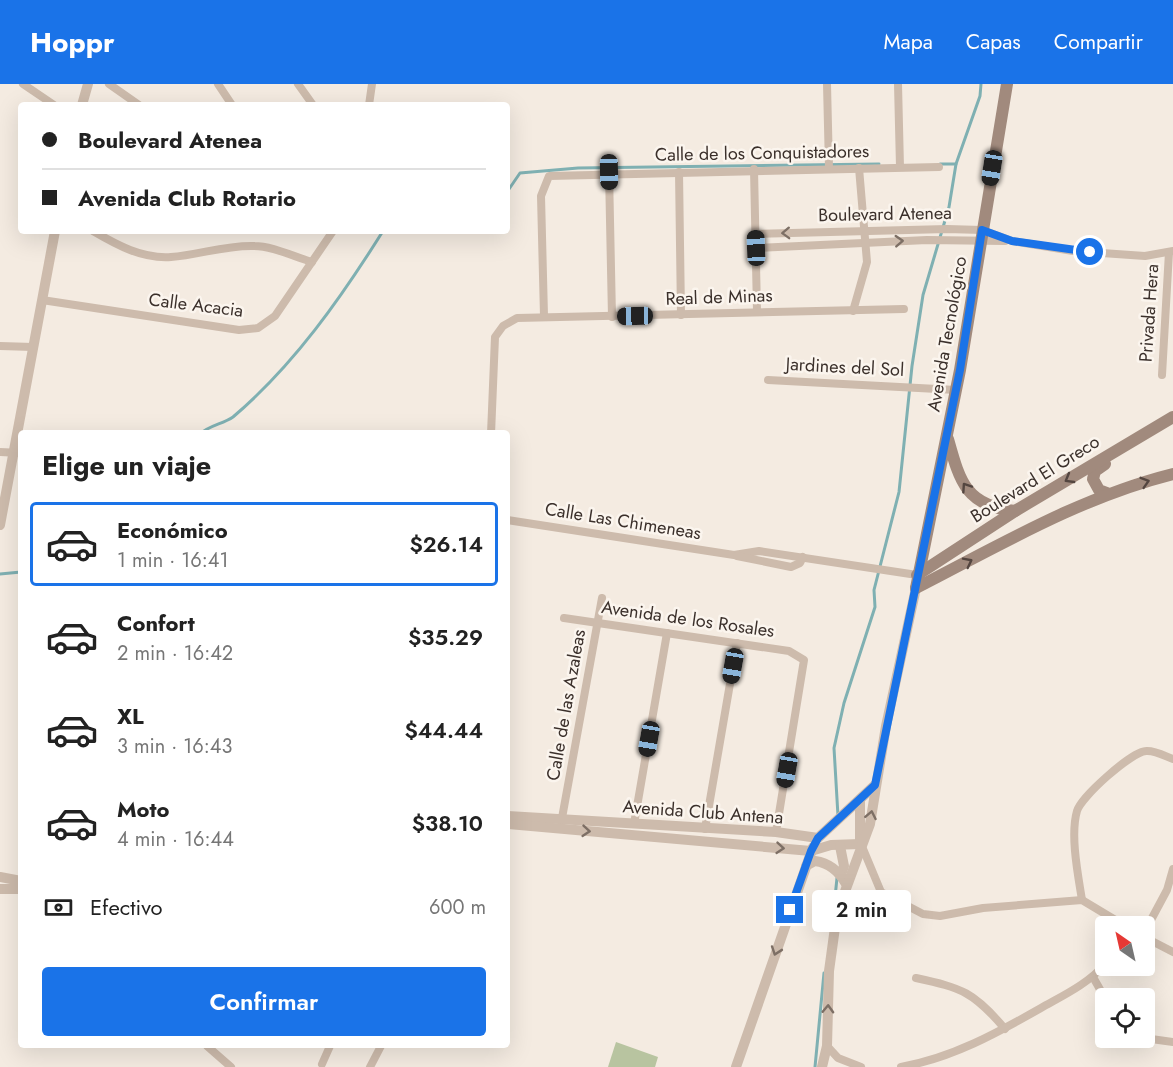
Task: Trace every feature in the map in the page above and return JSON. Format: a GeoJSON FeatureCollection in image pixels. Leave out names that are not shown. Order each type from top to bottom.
{"type":"FeatureCollection","features":[{"type":"Feature","properties":{"kind":"main road","name":"Avenida Tecnológico"},"geometry":{"type":"LineString","coordinates":[[916,588],[956,390],[1007,84]]}},
{"type":"Feature","properties":{"kind":"main road","name":"Boulevard El Greco"},"geometry":{"type":"LineString","coordinates":[[918,575],[1020,509],[1173,417]]}},
{"type":"Feature","properties":{"kind":"main road"},"geometry":{"type":"LineString","coordinates":[[947,434],[964,488],[983,505],[1020,509],[1033,528]]}},
{"type":"Feature","properties":{"kind":"main road"},"geometry":{"type":"LineString","coordinates":[[1107,493],[1096,487],[1093,475],[1100,467],[1126,449],[1127,444]]}},
{"type":"Feature","properties":{"kind":"main road","name":"Boulevard El Greco"},"geometry":{"type":"LineString","coordinates":[[916,588],[1107,493],[1173,474]]}},
{"type":"Feature","properties":{"kind":"street"},"geometry":{"type":"LineString","coordinates":[[23,84],[50,102]]}},
{"type":"Feature","properties":{"kind":"street"},"geometry":{"type":"LineString","coordinates":[[83,102],[88,84]]}},
{"type":"Feature","properties":{"kind":"street"},"geometry":{"type":"LineString","coordinates":[[109,84],[135,102]]}},
{"type":"Feature","properties":{"kind":"street"},"geometry":{"type":"LineString","coordinates":[[218,84],[230,102]]}},
{"type":"Feature","properties":{"kind":"street"},"geometry":{"type":"LineString","coordinates":[[298,84],[311,102]]}},
{"type":"Feature","properties":{"kind":"street"},"geometry":{"type":"LineString","coordinates":[[369,102],[372,84]]}},
{"type":"Feature","properties":{"kind":"street"},"geometry":{"type":"LineString","coordinates":[[827,84],[829,168]]}},
{"type":"Feature","properties":{"kind":"street"},"geometry":{"type":"LineString","coordinates":[[898,84],[900,167]]}},
{"type":"Feature","properties":{"kind":"street","name":"Calle de los Conquistadores"},"geometry":{"type":"LineString","coordinates":[[544,316],[541,196],[549,176],[609,172],[939,167]]}},
{"type":"Feature","properties":{"kind":"street"},"geometry":{"type":"LineString","coordinates":[[853,310],[865,269],[867,243],[859,168]]}},
{"type":"Feature","properties":{"kind":"street"},"geometry":{"type":"LineString","coordinates":[[753,170],[757,311]]}},
{"type":"Feature","properties":{"kind":"street"},"geometry":{"type":"LineString","coordinates":[[609,172],[612,316]]}},
{"type":"Feature","properties":{"kind":"street"},"geometry":{"type":"LineString","coordinates":[[679,172],[681,315]]}},
{"type":"Feature","properties":{"kind":"street","name":"Boulevard Atenea"},"geometry":{"type":"LineString","coordinates":[[756,234],[947,229],[1072,251],[1144,256],[1171,252]]}},
{"type":"Feature","properties":{"kind":"street"},"geometry":{"type":"LineString","coordinates":[[20,430],[33,346],[54,234]]}},
{"type":"Feature","properties":{"kind":"street"},"geometry":{"type":"LineString","coordinates":[[99,234],[129,250],[153,256],[171,257],[232,246],[257,246],[312,262]]}},
{"type":"Feature","properties":{"kind":"street","name":"Calle Acacia"},"geometry":{"type":"LineString","coordinates":[[42,300],[239,330],[258,328],[275,316],[331,234]]}},
{"type":"Feature","properties":{"kind":"street","name":"Boulevard Atenea"},"geometry":{"type":"LineString","coordinates":[[756,248],[945,240],[982,236]]}},
{"type":"Feature","properties":{"kind":"street","name":"Privada Hera"},"geometry":{"type":"LineString","coordinates":[[1161,375],[1171,252]]}},
{"type":"Feature","properties":{"kind":"street","name":"Real de Minas"},"geometry":{"type":"LineString","coordinates":[[490,430],[495,337],[503,326],[517,318],[904,309]]}},
{"type":"Feature","properties":{"kind":"street"},"geometry":{"type":"LineString","coordinates":[[0,346],[33,346]]}},
{"type":"Feature","properties":{"kind":"street","name":"Jardines del Sol"},"geometry":{"type":"LineString","coordinates":[[768,380],[956,390]]}},
{"type":"Feature","properties":{"kind":"street"},"geometry":{"type":"LineString","coordinates":[[0,452],[17,452],[0,525]]}},
{"type":"Feature","properties":{"kind":"street","name":"Calle Las Chimeneas"},"geometry":{"type":"LineString","coordinates":[[510,520],[734,555],[759,550],[888,573],[918,575]]}},
{"type":"Feature","properties":{"kind":"street"},"geometry":{"type":"LineString","coordinates":[[844,879],[870,824],[875,785],[916,588]]}},
{"type":"Feature","properties":{"kind":"street","name":"Calle de las Azaleas"},"geometry":{"type":"LineString","coordinates":[[562,818],[602,598]]}},
{"type":"Feature","properties":{"kind":"street","name":"Avenida de los Rosales"},"geometry":{"type":"LineString","coordinates":[[564,618],[789,651],[804,660],[777,832]]}},
{"type":"Feature","properties":{"kind":"street"},"geometry":{"type":"LineString","coordinates":[[633,824],[668,633]]}},
{"type":"Feature","properties":{"kind":"street"},"geometry":{"type":"LineString","coordinates":[[705,829],[737,643]]}},
{"type":"Feature","properties":{"kind":"street"},"geometry":{"type":"LineString","coordinates":[[1082,900],[1076,864],[1076,813],[1084,799],[1131,756],[1147,751],[1173,759]]}},
{"type":"Feature","properties":{"kind":"street"},"geometry":{"type":"LineString","coordinates":[[736,1067],[811,851],[818,838],[875,785]]}},
{"type":"Feature","properties":{"kind":"street"},"geometry":{"type":"LineString","coordinates":[[860,801],[860,844],[881,892],[930,916],[983,908],[1082,900],[1109,916]]}},
{"type":"Feature","properties":{"kind":"street","name":"Avenida Club Antena"},"geometry":{"type":"LineString","coordinates":[[510,816],[777,832],[818,838],[835,845]]}},
{"type":"Feature","properties":{"kind":"street","name":"Avenida Club Antena"},"geometry":{"type":"LineString","coordinates":[[510,824],[811,851],[835,845],[860,844]]}},
{"type":"Feature","properties":{"kind":"street"},"geometry":{"type":"LineString","coordinates":[[822,1067],[827,1046],[832,943],[844,879],[844,866],[835,845]]}},
{"type":"Feature","properties":{"kind":"street"},"geometry":{"type":"LineString","coordinates":[[806,866],[814,861],[820,861],[844,879]]}},
{"type":"Feature","properties":{"kind":"street"},"geometry":{"type":"LineString","coordinates":[[1154,916],[1167,890],[1173,869]]}},
{"type":"Feature","properties":{"kind":"street"},"geometry":{"type":"LineString","coordinates":[[0,877],[18,880]]}},
{"type":"Feature","properties":{"kind":"street"},"geometry":{"type":"LineString","coordinates":[[0,888],[18,890]]}},
{"type":"Feature","properties":{"kind":"street"},"geometry":{"type":"LineString","coordinates":[[1155,941],[1173,952]]}},
{"type":"Feature","properties":{"kind":"street"},"geometry":{"type":"LineString","coordinates":[[901,1067],[957,1050],[1005,1029],[1093,977],[1099,988]]}},
{"type":"Feature","properties":{"kind":"street"},"geometry":{"type":"LineString","coordinates":[[916,978],[961,989],[975,997],[1005,1029]]}},
{"type":"Feature","properties":{"kind":"street"},"geometry":{"type":"LineString","coordinates":[[1155,1040],[1173,1042]]}},
{"type":"Feature","properties":{"kind":"street"},"geometry":{"type":"LineString","coordinates":[[827,1046],[838,1058],[861,1067]]}},
{"type":"Feature","properties":{"kind":"street"},"geometry":{"type":"LineString","coordinates":[[209,1048],[231,1067]]}},
{"type":"Feature","properties":{"kind":"street"},"geometry":{"type":"LineString","coordinates":[[322,1064],[329,1048]]}},
{"type":"Feature","properties":{"kind":"street"},"geometry":{"type":"LineString","coordinates":[[370,1067],[380,1048]]}},
{"type":"Feature","properties":{"kind":"green space"},"geometry":{"type":"Polygon","coordinates":[[[616,1042],[658,1057],[655,1067],[608,1067],[616,1042]]]}},
{"type":"Feature","properties":{"kind":"waterway"},"geometry":{"type":"LineString","coordinates":[[838,816],[834,748],[844,703],[875,607],[874,590],[899,492],[912,366],[923,295],[949,207],[956,164],[980,96],[981,84]]}},
{"type":"Feature","properties":{"kind":"waterway"},"geometry":{"type":"LineString","coordinates":[[510,188],[520,173],[578,168],[879,164]]}},
{"type":"Feature","properties":{"kind":"waterway"},"geometry":{"type":"LineString","coordinates":[[940,164],[956,164]]}},
{"type":"Feature","properties":{"kind":"waterway"},"geometry":{"type":"LineString","coordinates":[[206,430],[233,417],[296,353],[333,306],[381,234]]}},
{"type":"Feature","properties":{"kind":"waterway"},"geometry":{"type":"LineString","coordinates":[[0,574],[18,572]]}},
{"type":"Feature","properties":{"kind":"waterway"},"geometry":{"type":"LineString","coordinates":[[834,907],[837,878]]}},
{"type":"Feature","properties":{"kind":"waterway"},"geometry":{"type":"LineString","coordinates":[[815,1067],[824,973]]}},
{"type":"Feature","properties":{"kind":"route"},"geometry":{"type":"LineString","coordinates":[[790,910],[811,851],[818,838],[875,785],[879,771],[898,666],[923,556],[960,370],[982,230],[1012,241],[1090,252]]}}]}
